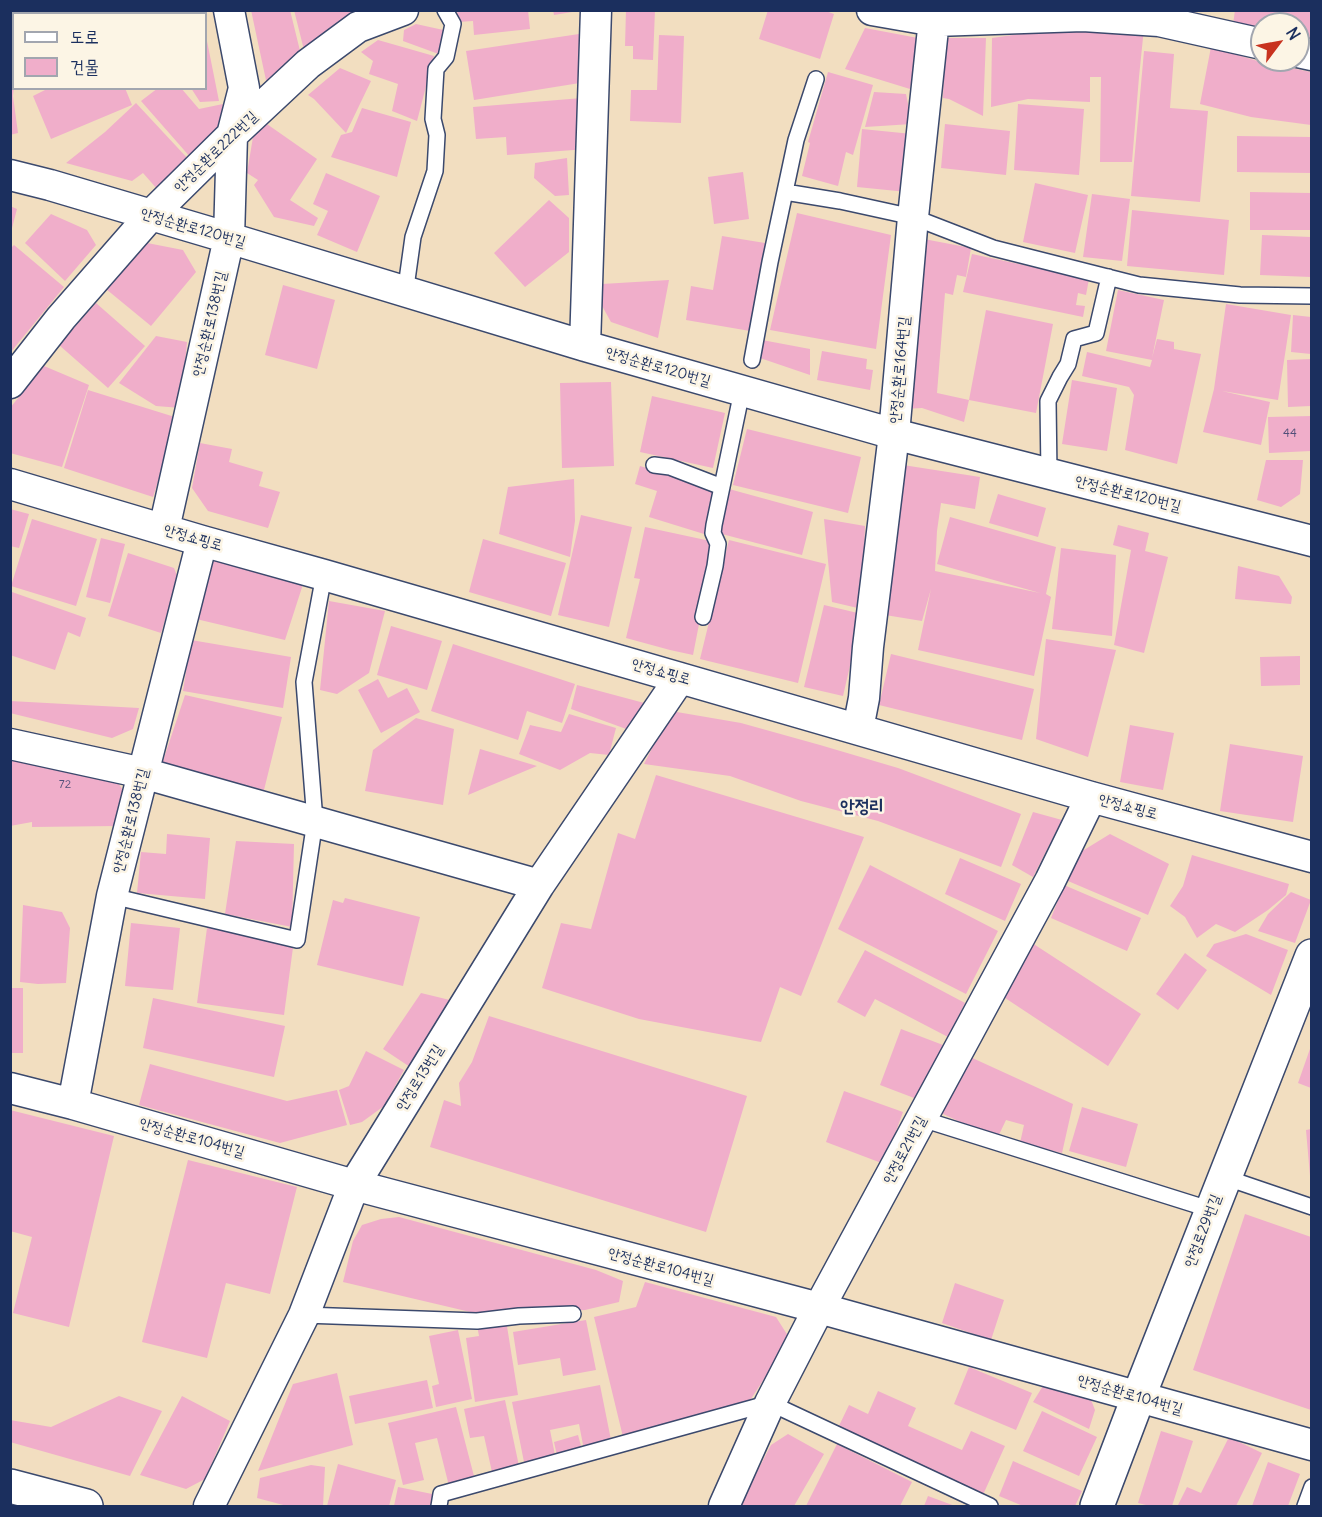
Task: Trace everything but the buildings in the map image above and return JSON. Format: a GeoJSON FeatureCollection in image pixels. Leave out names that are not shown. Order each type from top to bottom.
{"type":"FeatureCollection","features":[{"type":"Feature","properties":{"kind":"street","name":"안정순환로138번길"},"geometry":{"type":"LineString","coordinates":[[164,530],[229,238],[232,135],[244,88],[229,10]]}},
{"type":"Feature","properties":{"kind":"street","name":"안정순환로222번길"},"geometry":{"type":"LineString","coordinates":[[10,383],[61,318],[151,215],[232,135],[308,64],[358,27],[403,10]]}},
{"type":"Feature","properties":{"kind":"street"},"geometry":{"type":"LineString","coordinates":[[585,346],[596,10]]}},
{"type":"Feature","properties":{"kind":"street"},"geometry":{"type":"LineString","coordinates":[[872,10],[935,16],[1083,16],[1159,21],[1250,41]]}},
{"type":"Feature","properties":{"kind":"street","name":"안정순환로164번길"},"geometry":{"type":"LineString","coordinates":[[858,729],[864,698],[894,434],[913,217],[935,16]]}},
{"type":"Feature","properties":{"kind":"street","name":"안정순환로120번길"},"geometry":{"type":"LineString","coordinates":[[10,175],[229,238],[585,346],[894,434],[1311,541]]}},
{"type":"Feature","properties":{"kind":"street","name":"안정쇼핑로"},"geometry":{"type":"LineString","coordinates":[[10,484],[1091,797],[1311,857]]}},
{"type":"Feature","properties":{"kind":"street","name":"안정순환로138번길"},"geometry":{"type":"LineString","coordinates":[[73,1104],[112,896],[202,541]]}},
{"type":"Feature","properties":{"kind":"street","name":"안정로13번길"},"geometry":{"type":"LineString","coordinates":[[209,1506],[304,1315],[354,1185],[540,885],[680,678]]}},
{"type":"Feature","properties":{"kind":"street"},"geometry":{"type":"LineString","coordinates":[[10,744],[143,773],[540,885]]}},
{"type":"Feature","properties":{"kind":"street","name":"안정로21번길"},"geometry":{"type":"LineString","coordinates":[[724,1506],[770,1403],[819,1308],[1050,881],[1091,797]]}},
{"type":"Feature","properties":{"kind":"street","name":"안정로29번길"},"geometry":{"type":"LineString","coordinates":[[1097,1506],[1311,956]]}},
{"type":"Feature","properties":{"kind":"street","name":"안정순환로104번길"},"geometry":{"type":"LineString","coordinates":[[10,1088],[354,1185],[819,1308],[1311,1446]]}},
{"type":"Feature","properties":{"kind":"street"},"geometry":{"type":"LineString","coordinates":[[10,1485],[86,1506]]}},
{"type":"Feature","properties":{"kind":"lane"},"geometry":{"type":"LineString","coordinates":[[401,290],[407,280],[413,237],[435,171],[437,135],[433,119],[436,69],[446,57],[453,24],[445,10]]}},
{"type":"Feature","properties":{"kind":"lane"},"geometry":{"type":"LineString","coordinates":[[752,360],[796,140],[816,79]]}},
{"type":"Feature","properties":{"kind":"lane"},"geometry":{"type":"LineString","coordinates":[[785,192],[913,217],[993,248],[1139,285],[1240,295],[1311,296]]}},
{"type":"Feature","properties":{"kind":"lane"},"geometry":{"type":"LineString","coordinates":[[1049,474],[1048,401],[1068,364],[1074,339],[1096,333],[1109,277]]}},
{"type":"Feature","properties":{"kind":"lane"},"geometry":{"type":"LineString","coordinates":[[703,617],[718,544],[713,533],[714,525],[742,391]]}},
{"type":"Feature","properties":{"kind":"lane"},"geometry":{"type":"LineString","coordinates":[[654,465],[670,467],[722,488]]}},
{"type":"Feature","properties":{"kind":"lane"},"geometry":{"type":"LineString","coordinates":[[112,896],[297,940],[315,821],[304,682],[324,575]]}},
{"type":"Feature","properties":{"kind":"lane"},"geometry":{"type":"LineString","coordinates":[[921,1119],[1212,1210]]}},
{"type":"Feature","properties":{"kind":"lane"},"geometry":{"type":"LineString","coordinates":[[1224,1177],[1311,1207]]}},
{"type":"Feature","properties":{"kind":"lane"},"geometry":{"type":"LineString","coordinates":[[304,1315],[477,1321],[519,1316],[573,1314]]}},
{"type":"Feature","properties":{"kind":"lane"},"geometry":{"type":"LineString","coordinates":[[439,1506],[441,1494],[770,1403],[990,1506]]}},
{"type":"Feature","properties":{"kind":"lane"},"geometry":{"type":"LineString","coordinates":[[1305,1506],[1311,1487]]}},
{"type":"Feature","properties":{"kind":"district","name":"안정리"},"geometry":{"type":"Point","coordinates":[862,807]}}]}
